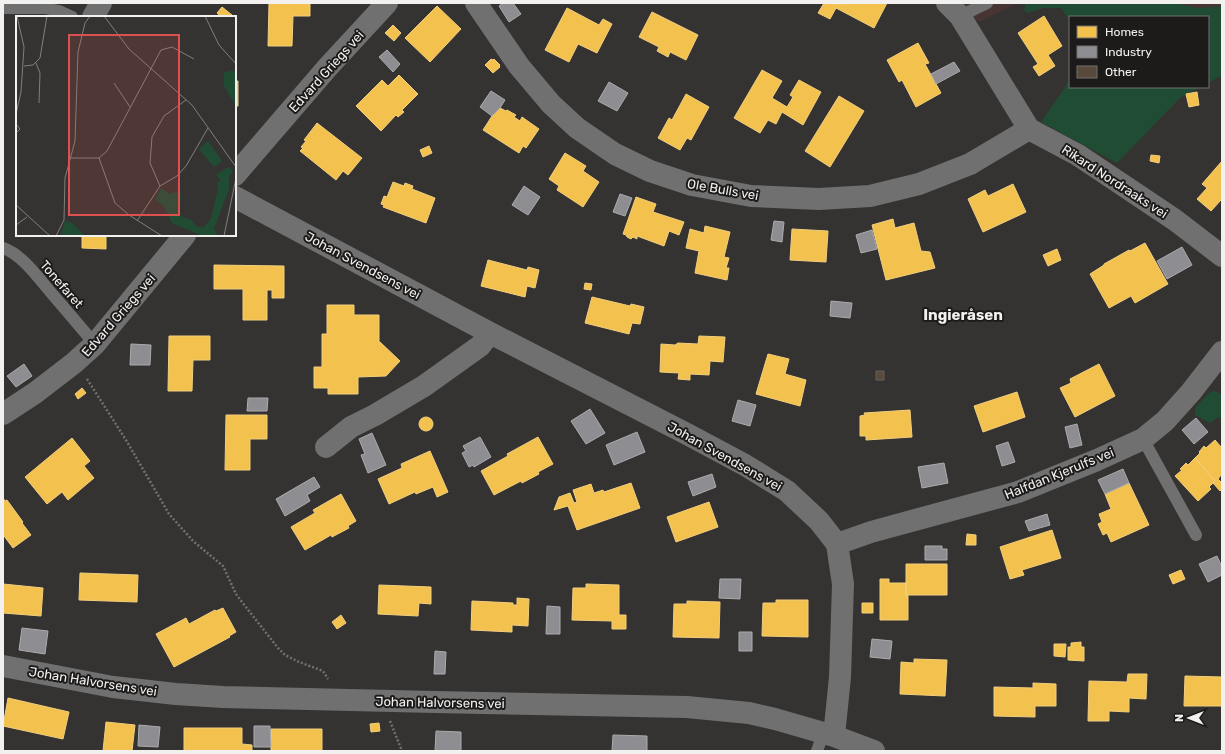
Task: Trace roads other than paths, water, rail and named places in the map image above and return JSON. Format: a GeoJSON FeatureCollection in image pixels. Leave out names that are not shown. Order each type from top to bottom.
{"type":"FeatureCollection","features":[{"type":"Feature","properties":{"kind":"street"},"geometry":{"type":"LineString","coordinates":[[94,16],[101,3]]}},
{"type":"Feature","properties":{"kind":"street","name":"Edvard Griegs vei"},"geometry":{"type":"LineString","coordinates":[[236,174],[387,3]]}},
{"type":"Feature","properties":{"kind":"street","name":"Ole Bulls vei"},"geometry":{"type":"LineString","coordinates":[[476,3],[519,66],[551,104],[577,128],[615,154],[650,171],[692,185],[751,196],[819,199],[870,196],[919,184],[970,164],[1029,129]]}},
{"type":"Feature","properties":{"kind":"street"},"geometry":{"type":"LineString","coordinates":[[954,10],[1029,129]]}},
{"type":"Feature","properties":{"kind":"street","name":"Rikard Nordraaks vei"},"geometry":{"type":"LineString","coordinates":[[1029,129],[1078,155],[1175,220],[1222,256]]}},
{"type":"Feature","properties":{"kind":"street","name":"Johan Svendsens vei"},"geometry":{"type":"LineString","coordinates":[[236,198],[490,333],[745,465],[787,491],[819,521],[837,544],[843,584],[840,677],[825,740]]}},
{"type":"Feature","properties":{"kind":"street","name":"Edvard Griegs vei"},"geometry":{"type":"LineString","coordinates":[[3,414],[35,393],[74,363],[95,344],[184,236]]}},
{"type":"Feature","properties":{"kind":"street"},"geometry":{"type":"LineString","coordinates":[[326,447],[351,427],[375,415],[424,386],[480,346],[490,333]]}},
{"type":"Feature","properties":{"kind":"street","name":"Halfdan Kjerulfs vei"},"geometry":{"type":"LineString","coordinates":[[837,544],[872,532],[1018,492],[1144,439],[1165,421],[1191,392],[1222,352]]}},
{"type":"Feature","properties":{"kind":"street","name":"Johan Halvorsens vei"},"geometry":{"type":"LineString","coordinates":[[3,666],[113,687],[142,691],[223,697],[687,707],[749,713],[801,726],[825,740],[874,751]]}},
{"type":"Feature","properties":{"kind":"lane"},"geometry":{"type":"LineString","coordinates":[[954,10],[987,3]]}},
{"type":"Feature","properties":{"kind":"lane"},"geometry":{"type":"LineString","coordinates":[[3,8],[45,8],[70,16]]}},
{"type":"Feature","properties":{"kind":"lane","name":"Tonefaret"},"geometry":{"type":"LineString","coordinates":[[3,248],[17,256],[32,271],[95,344]]}},
{"type":"Feature","properties":{"kind":"lane"},"geometry":{"type":"LineString","coordinates":[[1144,439],[1196,535]]}},
{"type":"Feature","properties":{"kind":"district","name":"Ingieråsen"},"geometry":{"type":"Point","coordinates":[963,315]}}]}
